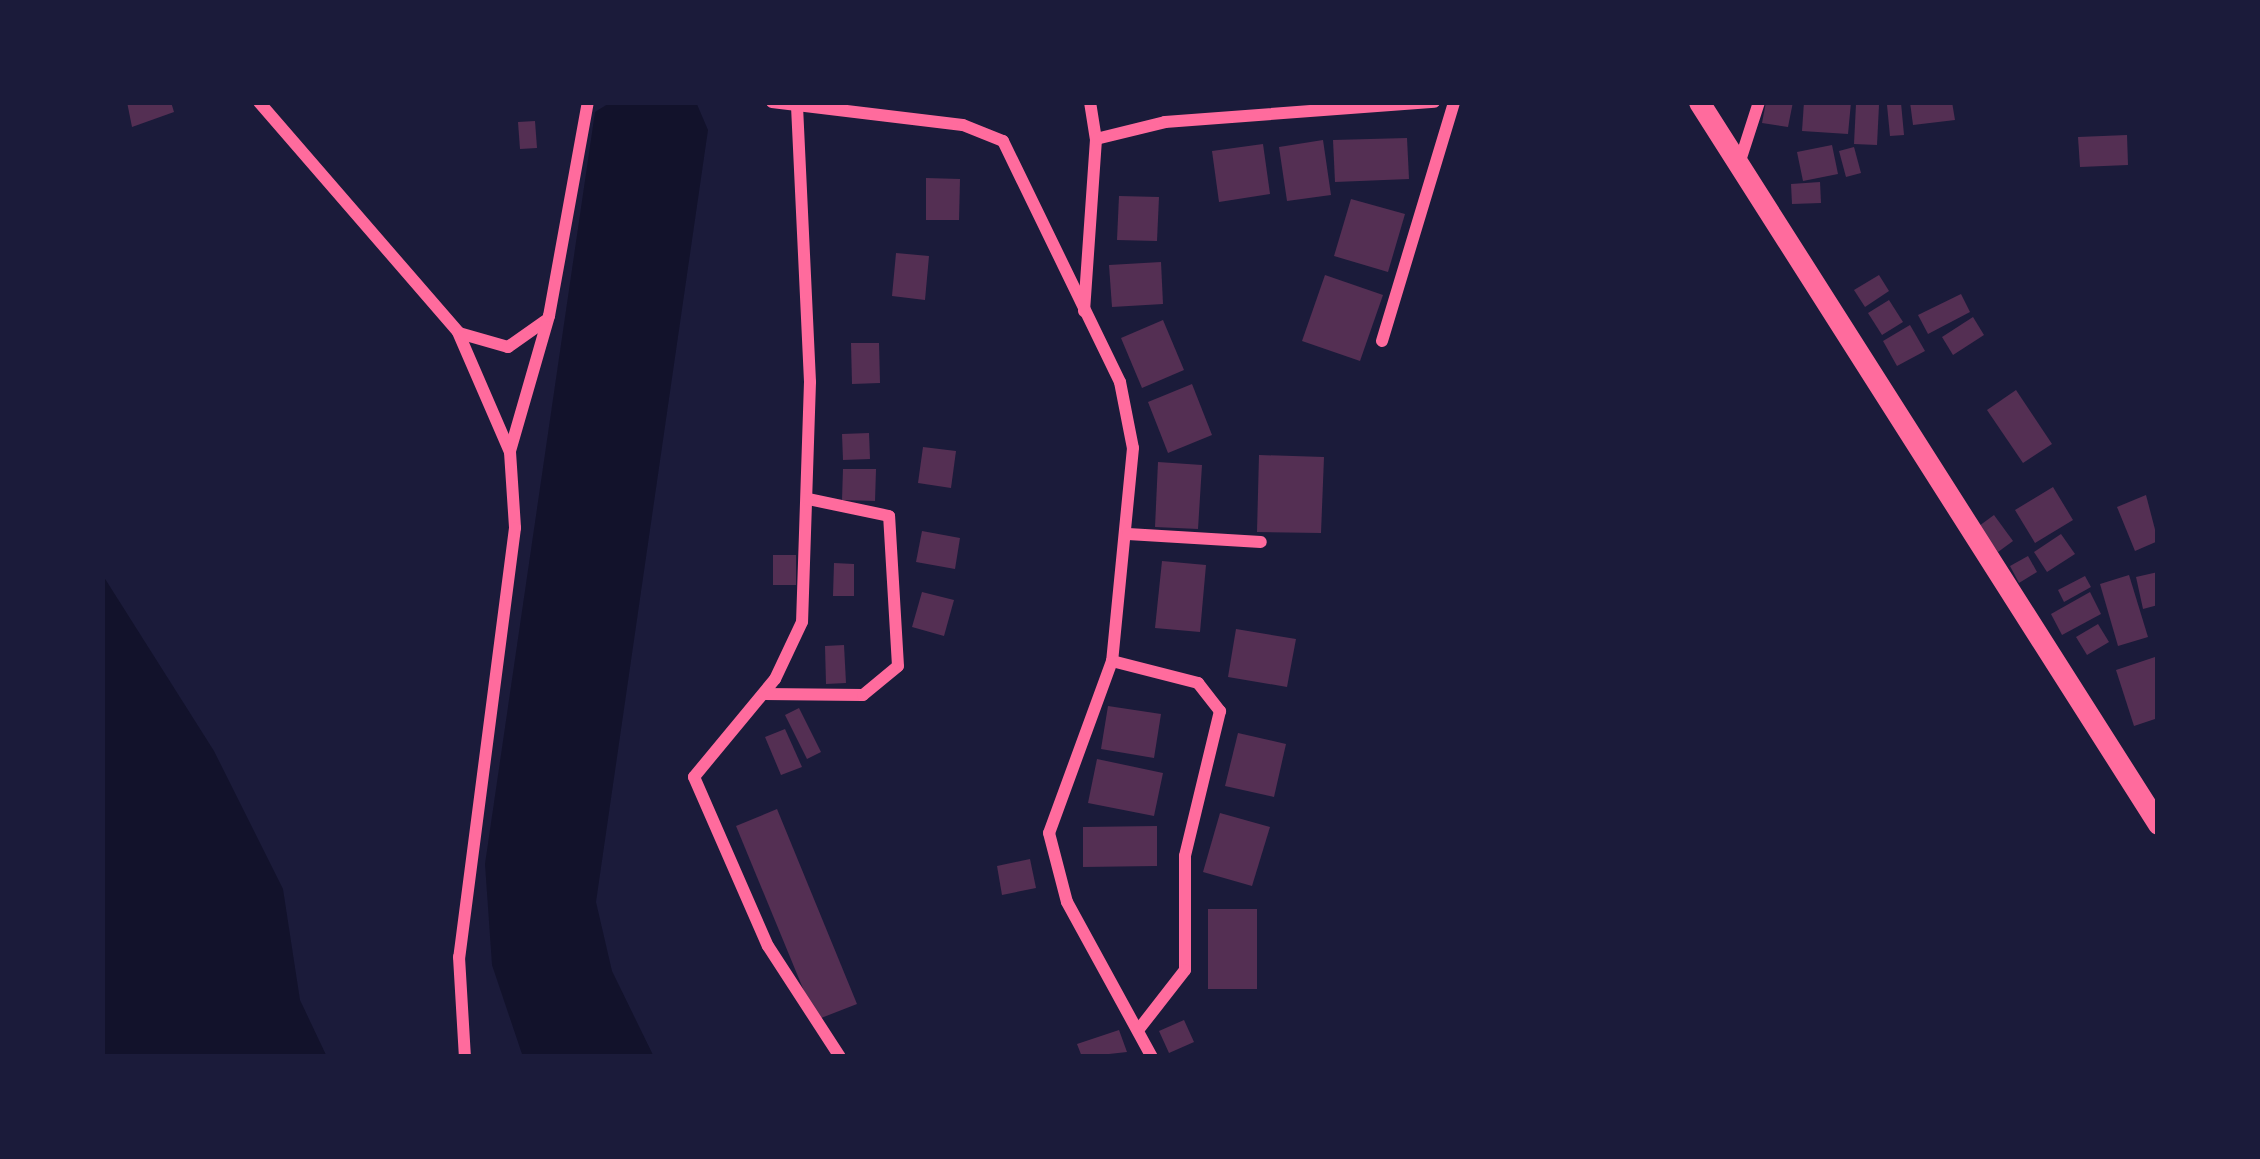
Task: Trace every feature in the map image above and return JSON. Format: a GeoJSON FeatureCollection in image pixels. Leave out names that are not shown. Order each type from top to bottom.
{"type":"FeatureCollection","features":[{"type":"Feature","properties":{"kind":"main road"},"geometry":{"type":"LineString","coordinates":[[1700,102],[1737,170],[2158,824]]}},
{"type":"Feature","properties":{"kind":"street"},"geometry":{"type":"LineString","coordinates":[[259,102],[458,332],[510,452],[515,529],[458,957],[465,1057]]}},
{"type":"Feature","properties":{"kind":"street"},"geometry":{"type":"LineString","coordinates":[[510,452],[549,316],[588,102]]}},
{"type":"Feature","properties":{"kind":"street"},"geometry":{"type":"LineString","coordinates":[[772,102],[963,125],[1003,142],[1128,404],[1128,534],[1112,661],[1066,765],[1049,848],[1152,1057]]}},
{"type":"Feature","properties":{"kind":"street"},"geometry":{"type":"LineString","coordinates":[[1084,318],[1096,139],[1090,102]]}},
{"type":"Feature","properties":{"kind":"street"},"geometry":{"type":"LineString","coordinates":[[1096,139],[1165,122],[1433,102]]}},
{"type":"Feature","properties":{"kind":"street"},"geometry":{"type":"LineString","coordinates":[[1382,341],[1454,102]]}},
{"type":"Feature","properties":{"kind":"street"},"geometry":{"type":"LineString","coordinates":[[1737,170],[1759,102]]}},
{"type":"Feature","properties":{"kind":"street"},"geometry":{"type":"LineString","coordinates":[[797,106],[808,499],[799,635],[764,694],[711,744],[696,787],[768,946],[840,1057]]}},
{"type":"Feature","properties":{"kind":"street"},"geometry":{"type":"LineString","coordinates":[[458,332],[508,347],[549,316]]}},
{"type":"Feature","properties":{"kind":"street"},"geometry":{"type":"LineString","coordinates":[[764,694],[863,695],[898,666],[889,516],[808,499]]}},
{"type":"Feature","properties":{"kind":"street"},"geometry":{"type":"LineString","coordinates":[[1128,534],[1261,542]]}},
{"type":"Feature","properties":{"kind":"street"},"geometry":{"type":"LineString","coordinates":[[1112,661],[1198,683],[1220,711],[1185,856],[1185,970],[1139,1029]]}},
{"type":"Feature","properties":{"kind":"shaded area"},"geometry":{"type":"Polygon","coordinates":[[[611,102],[696,102],[708,130],[596,902],[612,971],[654,1057],[523,1057],[492,965],[485,864],[595,112],[611,102]]]}},
{"type":"Feature","properties":{"kind":"shaded area"},"geometry":{"type":"Polygon","coordinates":[[[102,574],[214,751],[283,889],[300,1000],[327,1057],[102,1057],[102,574]]]}},
{"type":"Feature","properties":{"kind":"building"},"geometry":{"type":"Polygon","coordinates":[[[127,102],[171,102],[174,112],[132,127],[127,102]]]}},
{"type":"Feature","properties":{"kind":"building"},"geometry":{"type":"Polygon","coordinates":[[[1766,102],[1793,102],[1788,127],[1762,123],[1766,102]]]}},
{"type":"Feature","properties":{"kind":"building"},"geometry":{"type":"Polygon","coordinates":[[[1804,102],[1851,102],[1848,134],[1802,131],[1804,102]]]}},
{"type":"Feature","properties":{"kind":"building"},"geometry":{"type":"Polygon","coordinates":[[[1910,102],[1952,102],[1955,120],[1913,125],[1910,102]]]}},
{"type":"Feature","properties":{"kind":"building"},"geometry":{"type":"Polygon","coordinates":[[[1901,103],[1904,135],[1890,136],[1887,105],[1901,103]]]}},
{"type":"Feature","properties":{"kind":"building"},"geometry":{"type":"Polygon","coordinates":[[[1856,104],[1879,105],[1877,145],[1854,144],[1856,104]]]}},
{"type":"Feature","properties":{"kind":"building"},"geometry":{"type":"Polygon","coordinates":[[[535,121],[537,148],[520,149],[518,122],[535,121]]]}},
{"type":"Feature","properties":{"kind":"building"},"geometry":{"type":"Polygon","coordinates":[[[2127,135],[2128,165],[2080,167],[2078,137],[2127,135]]]}},
{"type":"Feature","properties":{"kind":"building"},"geometry":{"type":"Polygon","coordinates":[[[1407,138],[1409,179],[1335,182],[1333,140],[1407,138]]]}},
{"type":"Feature","properties":{"kind":"building"},"geometry":{"type":"Polygon","coordinates":[[[1323,140],[1331,195],[1287,201],[1279,147],[1323,140]]]}},
{"type":"Feature","properties":{"kind":"building"},"geometry":{"type":"Polygon","coordinates":[[[1263,144],[1270,194],[1219,202],[1212,151],[1263,144]]]}},
{"type":"Feature","properties":{"kind":"building"},"geometry":{"type":"Polygon","coordinates":[[[1832,145],[1838,174],[1803,181],[1797,152],[1832,145]]]}},
{"type":"Feature","properties":{"kind":"building"},"geometry":{"type":"Polygon","coordinates":[[[1854,147],[1861,173],[1846,177],[1839,151],[1854,147]]]}},
{"type":"Feature","properties":{"kind":"building"},"geometry":{"type":"Polygon","coordinates":[[[926,178],[960,179],[959,220],[926,220],[926,178]]]}},
{"type":"Feature","properties":{"kind":"building"},"geometry":{"type":"Polygon","coordinates":[[[1820,182],[1821,203],[1792,204],[1791,184],[1820,182]]]}},
{"type":"Feature","properties":{"kind":"building"},"geometry":{"type":"Polygon","coordinates":[[[1119,196],[1159,197],[1157,241],[1117,240],[1119,196]]]}},
{"type":"Feature","properties":{"kind":"building"},"geometry":{"type":"Polygon","coordinates":[[[1351,199],[1405,214],[1388,272],[1334,256],[1351,199]]]}},
{"type":"Feature","properties":{"kind":"building"},"geometry":{"type":"Polygon","coordinates":[[[896,253],[929,256],[925,300],[892,296],[896,253]]]}},
{"type":"Feature","properties":{"kind":"building"},"geometry":{"type":"Polygon","coordinates":[[[1161,262],[1163,304],[1112,307],[1109,265],[1161,262]]]}},
{"type":"Feature","properties":{"kind":"building"},"geometry":{"type":"Polygon","coordinates":[[[1325,275],[1383,295],[1360,361],[1302,341],[1325,275]]]}},
{"type":"Feature","properties":{"kind":"building"},"geometry":{"type":"Polygon","coordinates":[[[1879,275],[1889,291],[1865,307],[1854,290],[1879,275]]]}},
{"type":"Feature","properties":{"kind":"building"},"geometry":{"type":"Polygon","coordinates":[[[1961,294],[1970,312],[1928,334],[1918,315],[1961,294]]]}},
{"type":"Feature","properties":{"kind":"building"},"geometry":{"type":"Polygon","coordinates":[[[1889,300],[1903,322],[1882,335],[1868,313],[1889,300]]]}},
{"type":"Feature","properties":{"kind":"building"},"geometry":{"type":"Polygon","coordinates":[[[1973,317],[1984,335],[1953,355],[1942,337],[1973,317]]]}},
{"type":"Feature","properties":{"kind":"building"},"geometry":{"type":"Polygon","coordinates":[[[1163,320],[1184,370],[1142,388],[1121,338],[1163,320]]]}},
{"type":"Feature","properties":{"kind":"building"},"geometry":{"type":"Polygon","coordinates":[[[1910,325],[1925,351],[1897,366],[1883,341],[1910,325]]]}},
{"type":"Feature","properties":{"kind":"building"},"geometry":{"type":"Polygon","coordinates":[[[851,343],[879,343],[880,383],[852,384],[851,343]]]}},
{"type":"Feature","properties":{"kind":"building"},"geometry":{"type":"Polygon","coordinates":[[[1192,384],[1212,435],[1168,453],[1148,402],[1192,384]]]}},
{"type":"Feature","properties":{"kind":"building"},"geometry":{"type":"Polygon","coordinates":[[[2016,390],[2052,444],[2023,463],[1987,410],[2016,390]]]}},
{"type":"Feature","properties":{"kind":"building"},"geometry":{"type":"Polygon","coordinates":[[[869,433],[870,459],[843,460],[842,434],[869,433]]]}},
{"type":"Feature","properties":{"kind":"building"},"geometry":{"type":"Polygon","coordinates":[[[923,447],[956,451],[951,488],[918,483],[923,447]]]}},
{"type":"Feature","properties":{"kind":"building"},"geometry":{"type":"Polygon","coordinates":[[[1259,455],[1324,457],[1321,533],[1257,532],[1259,455]]]}},
{"type":"Feature","properties":{"kind":"building"},"geometry":{"type":"Polygon","coordinates":[[[1158,462],[1202,465],[1198,529],[1155,527],[1158,462]]]}},
{"type":"Feature","properties":{"kind":"building"},"geometry":{"type":"Polygon","coordinates":[[[843,469],[876,469],[875,501],[842,500],[843,469]]]}},
{"type":"Feature","properties":{"kind":"building"},"geometry":{"type":"Polygon","coordinates":[[[2053,487],[2073,520],[2035,543],[2015,510],[2053,487]]]}},
{"type":"Feature","properties":{"kind":"building"},"geometry":{"type":"Polygon","coordinates":[[[2146,495],[2158,541],[2135,551],[2117,507],[2146,495]]]}},
{"type":"Feature","properties":{"kind":"building"},"geometry":{"type":"Polygon","coordinates":[[[1994,515],[2013,541],[1998,552],[1979,526],[1994,515]]]}},
{"type":"Feature","properties":{"kind":"building"},"geometry":{"type":"Polygon","coordinates":[[[922,531],[960,538],[955,569],[916,562],[922,531]]]}},
{"type":"Feature","properties":{"kind":"building"},"geometry":{"type":"Polygon","coordinates":[[[2061,534],[2075,554],[2047,572],[2034,552],[2061,534]]]}},
{"type":"Feature","properties":{"kind":"building"},"geometry":{"type":"Polygon","coordinates":[[[773,555],[796,555],[796,585],[773,585],[773,555]]]}},
{"type":"Feature","properties":{"kind":"building"},"geometry":{"type":"Polygon","coordinates":[[[2028,556],[2037,572],[2019,583],[2010,566],[2028,556]]]}},
{"type":"Feature","properties":{"kind":"building"},"geometry":{"type":"Polygon","coordinates":[[[1162,561],[1206,565],[1200,632],[1155,628],[1162,561]]]}},
{"type":"Feature","properties":{"kind":"building"},"geometry":{"type":"Polygon","coordinates":[[[834,563],[854,564],[854,596],[833,596],[834,563]]]}},
{"type":"Feature","properties":{"kind":"building"},"geometry":{"type":"Polygon","coordinates":[[[2158,572],[2158,605],[2143,609],[2136,577],[2158,572]]]}},
{"type":"Feature","properties":{"kind":"building"},"geometry":{"type":"Polygon","coordinates":[[[2129,575],[2148,637],[2118,646],[2100,584],[2129,575]]]}},
{"type":"Feature","properties":{"kind":"building"},"geometry":{"type":"Polygon","coordinates":[[[2085,576],[2091,587],[2064,602],[2058,590],[2085,576]]]}},
{"type":"Feature","properties":{"kind":"building"},"geometry":{"type":"Polygon","coordinates":[[[922,592],[954,600],[944,636],[912,627],[922,592]]]}},
{"type":"Feature","properties":{"kind":"building"},"geometry":{"type":"Polygon","coordinates":[[[2090,592],[2101,614],[2062,635],[2051,614],[2090,592]]]}},
{"type":"Feature","properties":{"kind":"building"},"geometry":{"type":"Polygon","coordinates":[[[2098,624],[2109,642],[2087,655],[2076,637],[2098,624]]]}},
{"type":"Feature","properties":{"kind":"building"},"geometry":{"type":"Polygon","coordinates":[[[1236,629],[1296,639],[1287,687],[1228,677],[1236,629]]]}},
{"type":"Feature","properties":{"kind":"building"},"geometry":{"type":"Polygon","coordinates":[[[844,645],[846,683],[826,684],[825,646],[844,645]]]}},
{"type":"Feature","properties":{"kind":"building"},"geometry":{"type":"Polygon","coordinates":[[[2158,656],[2158,718],[2134,726],[2116,670],[2158,656]]]}},
{"type":"Feature","properties":{"kind":"building"},"geometry":{"type":"Polygon","coordinates":[[[1108,706],[1161,714],[1154,758],[1101,749],[1108,706]]]}},
{"type":"Feature","properties":{"kind":"building"},"geometry":{"type":"Polygon","coordinates":[[[799,708],[821,752],[807,759],[785,715],[799,708]]]}},
{"type":"Feature","properties":{"kind":"building"},"geometry":{"type":"Polygon","coordinates":[[[785,729],[802,767],[781,775],[765,737],[785,729]]]}},
{"type":"Feature","properties":{"kind":"building"},"geometry":{"type":"Polygon","coordinates":[[[1238,733],[1286,744],[1274,797],[1225,786],[1238,733]]]}},
{"type":"Feature","properties":{"kind":"building"},"geometry":{"type":"Polygon","coordinates":[[[1097,759],[1163,773],[1154,816],[1088,803],[1097,759]]]}},
{"type":"Feature","properties":{"kind":"building"},"geometry":{"type":"Polygon","coordinates":[[[777,809],[857,1004],[816,1020],[736,826],[777,809]]]}},
{"type":"Feature","properties":{"kind":"building"},"geometry":{"type":"Polygon","coordinates":[[[1220,813],[1270,827],[1252,886],[1203,872],[1220,813]]]}},
{"type":"Feature","properties":{"kind":"building"},"geometry":{"type":"Polygon","coordinates":[[[1157,826],[1157,866],[1083,867],[1083,827],[1157,826]]]}},
{"type":"Feature","properties":{"kind":"building"},"geometry":{"type":"Polygon","coordinates":[[[1030,859],[1036,888],[1002,895],[997,866],[1030,859]]]}},
{"type":"Feature","properties":{"kind":"building"},"geometry":{"type":"Polygon","coordinates":[[[1208,909],[1257,909],[1257,989],[1208,989],[1208,909]]]}},
{"type":"Feature","properties":{"kind":"building"},"geometry":{"type":"Polygon","coordinates":[[[1184,1020],[1194,1042],[1169,1053],[1159,1031],[1184,1020]]]}},
{"type":"Feature","properties":{"kind":"building"},"geometry":{"type":"Polygon","coordinates":[[[1119,1030],[1127,1052],[1082,1057],[1077,1044],[1119,1030]]]}}]}
